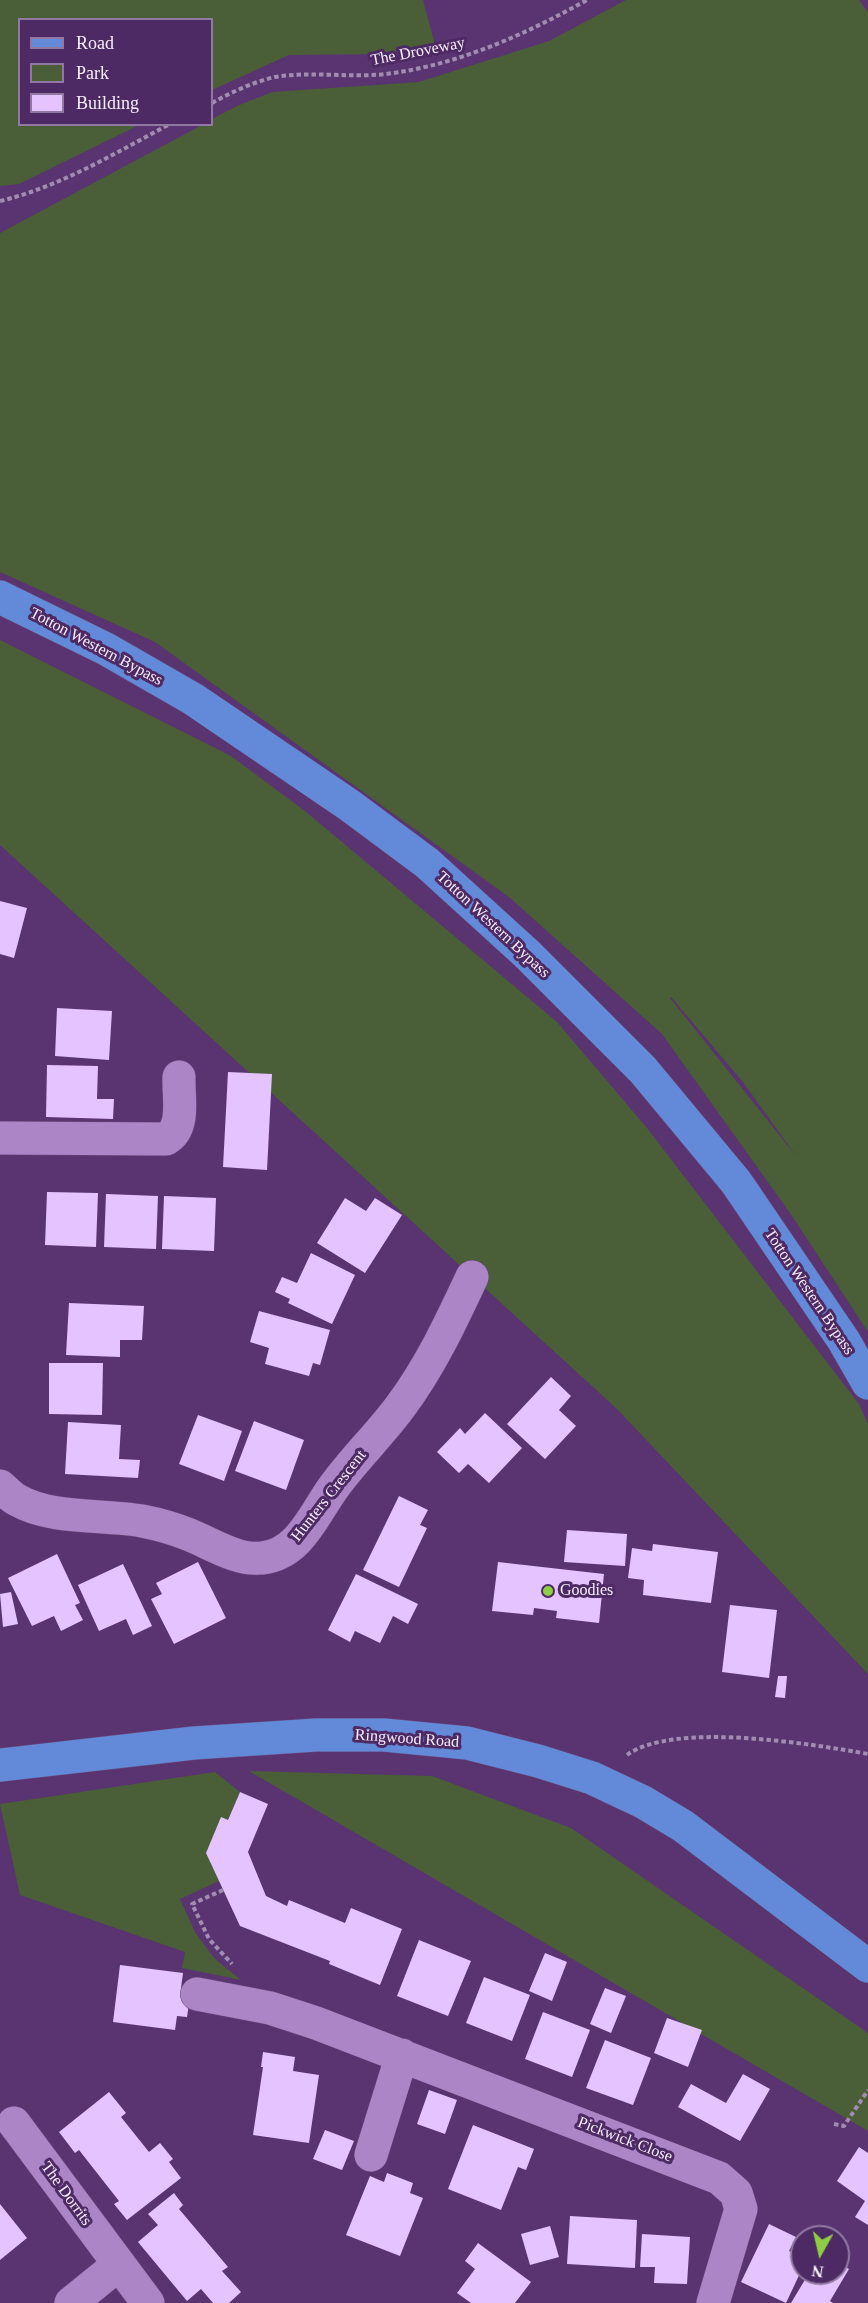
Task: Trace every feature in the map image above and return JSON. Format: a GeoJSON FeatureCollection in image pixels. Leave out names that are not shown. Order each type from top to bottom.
{"type":"FeatureCollection","features":[{"type":"Feature","properties":{"kind":"main road","name":"Totton Western Bypass"},"geometry":{"type":"LineString","coordinates":[[0,597],[105,649],[193,699],[349,805],[435,870],[527,954],[643,1070],[736,1182],[844,1341],[868,1383]]}},
{"type":"Feature","properties":{"kind":"main road","name":"Ringwood Road"},"geometry":{"type":"LineString","coordinates":[[0,1765],[194,1743],[316,1735],[384,1735],[467,1743],[538,1761],[609,1785],[644,1802],[683,1826],[868,1966]]}},
{"type":"Feature","properties":{"kind":"main road","name":"Ringwood Road"},"geometry":{"type":"LineString","coordinates":[[832,1941],[868,1953]]}},
{"type":"Feature","properties":{"kind":"street"},"geometry":{"type":"LineString","coordinates":[[0,1138],[166,1139],[173,1135],[178,1127],[178,1077]]}},
{"type":"Feature","properties":{"kind":"street","name":"Hunters Crescent"},"geometry":{"type":"LineString","coordinates":[[0,1486],[18,1501],[32,1507],[142,1521],[189,1534],[212,1546],[245,1557],[255,1559],[276,1556],[295,1543],[303,1534],[336,1483],[405,1401],[432,1358],[472,1277]]}},
{"type":"Feature","properties":{"kind":"street","name":"Pickwick Close"},"geometry":{"type":"LineString","coordinates":[[197,1994],[290,2014],[698,2169],[728,2184],[736,2193],[741,2209],[713,2303]]}},
{"type":"Feature","properties":{"kind":"street"},"geometry":{"type":"LineString","coordinates":[[371,2155],[402,2055]]}},
{"type":"Feature","properties":{"kind":"street","name":"The Dorrits"},"geometry":{"type":"LineString","coordinates":[[14,2123],[148,2303]]}},
{"type":"Feature","properties":{"kind":"street"},"geometry":{"type":"LineString","coordinates":[[71,2303],[118,2265]]}},
{"type":"Feature","properties":{"kind":"path","name":"The Droveway"},"geometry":{"type":"LineString","coordinates":[[213,102],[240,88],[276,77],[385,74],[457,60],[536,29],[587,0]]}},
{"type":"Feature","properties":{"kind":"path"},"geometry":{"type":"LineString","coordinates":[[0,201],[22,196],[62,180],[166,126]]}},
{"type":"Feature","properties":{"kind":"path"},"geometry":{"type":"LineString","coordinates":[[609,1785],[624,1757],[635,1749],[673,1740],[743,1739],[811,1744],[868,1754]]}},
{"type":"Feature","properties":{"kind":"path"},"geometry":{"type":"LineString","coordinates":[[223,1890],[192,1904],[209,1939],[230,1963],[239,1969]]}},
{"type":"Feature","properties":{"kind":"path"},"geometry":{"type":"LineString","coordinates":[[834,2124],[844,2126],[868,2090]]}},
{"type":"Feature","properties":{"kind":"green space"},"geometry":{"type":"Polygon","coordinates":[[[0,0],[423,0],[435,45],[383,54],[289,55],[213,90],[213,18],[18,18],[18,126],[137,126],[19,184],[0,186],[0,0]]]}},
{"type":"Feature","properties":{"kind":"green space"},"geometry":{"type":"Polygon","coordinates":[[[626,0],[859,0],[868,12],[868,1332],[790,1213],[662,1034],[509,897],[155,642],[0,572],[0,233],[200,126],[213,126],[213,118],[237,106],[272,92],[419,82],[549,41],[626,0]],[[671,997],[670,998],[796,1156],[743,1082],[671,997]]]}},
{"type":"Feature","properties":{"kind":"green space"},"geometry":{"type":"Polygon","coordinates":[[[0,640],[231,756],[305,811],[557,1022],[647,1128],[859,1404],[868,1424],[868,1674],[616,1408],[0,845],[0,640]]]}},
{"type":"Feature","properties":{"kind":"green space"},"geometry":{"type":"Polygon","coordinates":[[[249,1771],[432,1776],[571,1828],[868,2033],[868,2131],[249,1771]]]}},
{"type":"Feature","properties":{"kind":"green space"},"geometry":{"type":"Polygon","coordinates":[[[215,1772],[240,1792],[228,1820],[219,1881],[180,1899],[196,1934],[215,1959],[241,1980],[182,1968],[185,1952],[20,1895],[0,1804],[215,1772]]]}},
{"type":"Feature","properties":{"kind":"building"},"geometry":{"type":"Polygon","coordinates":[[[0,901],[27,908],[14,958],[0,954],[0,901]]]}},
{"type":"Feature","properties":{"kind":"building"},"geometry":{"type":"Polygon","coordinates":[[[57,1008],[112,1011],[109,1060],[55,1056],[57,1008]]]}},
{"type":"Feature","properties":{"kind":"building"},"geometry":{"type":"Polygon","coordinates":[[[47,1065],[98,1066],[97,1099],[114,1099],[113,1119],[46,1117],[47,1065]]]}},
{"type":"Feature","properties":{"kind":"building"},"geometry":{"type":"Polygon","coordinates":[[[228,1072],[272,1074],[267,1170],[223,1167],[228,1072]]]}},
{"type":"Feature","properties":{"kind":"building"},"geometry":{"type":"Polygon","coordinates":[[[47,1192],[98,1193],[96,1247],[45,1245],[47,1192]]]}},
{"type":"Feature","properties":{"kind":"building"},"geometry":{"type":"Polygon","coordinates":[[[106,1194],[158,1196],[156,1249],[104,1247],[106,1194]]]}},
{"type":"Feature","properties":{"kind":"building"},"geometry":{"type":"Polygon","coordinates":[[[164,1196],[216,1198],[214,1251],[162,1249],[164,1196]]]}},
{"type":"Feature","properties":{"kind":"building"},"geometry":{"type":"Polygon","coordinates":[[[345,1198],[366,1211],[375,1198],[402,1215],[365,1273],[317,1243],[345,1198]]]}},
{"type":"Feature","properties":{"kind":"building"},"geometry":{"type":"Polygon","coordinates":[[[311,1253],[355,1275],[332,1324],[288,1303],[290,1299],[275,1292],[282,1277],[297,1283],[311,1253]]]}},
{"type":"Feature","properties":{"kind":"building"},"geometry":{"type":"Polygon","coordinates":[[[69,1303],[144,1306],[142,1340],[120,1340],[120,1357],[66,1355],[69,1303]]]}},
{"type":"Feature","properties":{"kind":"building"},"geometry":{"type":"Polygon","coordinates":[[[259,1311],[330,1330],[320,1365],[313,1363],[309,1376],[265,1364],[269,1348],[250,1342],[259,1311]]]}},
{"type":"Feature","properties":{"kind":"building"},"geometry":{"type":"Polygon","coordinates":[[[49,1363],[103,1363],[102,1415],[49,1414],[49,1363]]]}},
{"type":"Feature","properties":{"kind":"building"},"geometry":{"type":"Polygon","coordinates":[[[551,1377],[571,1396],[559,1410],[576,1426],[545,1459],[507,1424],[551,1377]]]}},
{"type":"Feature","properties":{"kind":"building"},"geometry":{"type":"Polygon","coordinates":[[[485,1413],[522,1448],[489,1483],[468,1464],[459,1473],[437,1452],[460,1428],[465,1434],[485,1413]]]}},
{"type":"Feature","properties":{"kind":"building"},"geometry":{"type":"Polygon","coordinates":[[[198,1415],[242,1431],[224,1481],[179,1464],[198,1415]]]}},
{"type":"Feature","properties":{"kind":"building"},"geometry":{"type":"Polygon","coordinates":[[[254,1421],[304,1440],[286,1490],[235,1471],[254,1421]]]}},
{"type":"Feature","properties":{"kind":"building"},"geometry":{"type":"Polygon","coordinates":[[[68,1422],[121,1425],[119,1459],[140,1460],[138,1478],[65,1474],[68,1422]]]}},
{"type":"Feature","properties":{"kind":"building"},"geometry":{"type":"Polygon","coordinates":[[[399,1496],[428,1510],[420,1525],[427,1528],[399,1587],[363,1570],[399,1496]]]}},
{"type":"Feature","properties":{"kind":"building"},"geometry":{"type":"Polygon","coordinates":[[[567,1530],[627,1534],[625,1566],[564,1562],[567,1530]]]}},
{"type":"Feature","properties":{"kind":"building"},"geometry":{"type":"Polygon","coordinates":[[[653,1544],[718,1552],[711,1603],[643,1595],[644,1580],[628,1578],[632,1548],[652,1551],[653,1544]]]}},
{"type":"Feature","properties":{"kind":"building"},"geometry":{"type":"Polygon","coordinates":[[[57,1554],[80,1603],[75,1605],[83,1620],[61,1631],[54,1616],[32,1626],[8,1578],[57,1554]]]}},
{"type":"Feature","properties":{"kind":"building"},"geometry":{"type":"Polygon","coordinates":[[[198,1562],[226,1618],[174,1644],[151,1599],[162,1594],[156,1583],[198,1562]]]}},
{"type":"Feature","properties":{"kind":"building","name":"Goodies"},"geometry":{"type":"Polygon","coordinates":[[[498,1562],[604,1574],[599,1623],[556,1618],[557,1611],[534,1608],[533,1615],[492,1611],[498,1562]]]}},
{"type":"Feature","properties":{"kind":"building"},"geometry":{"type":"Polygon","coordinates":[[[123,1564],[152,1626],[133,1635],[126,1619],[99,1631],[78,1585],[123,1564]]]}},
{"type":"Feature","properties":{"kind":"building"},"geometry":{"type":"Polygon","coordinates":[[[356,1574],[418,1604],[408,1624],[393,1616],[380,1643],[355,1631],[350,1642],[328,1630],[356,1574]]]}},
{"type":"Feature","properties":{"kind":"building"},"geometry":{"type":"Polygon","coordinates":[[[11,1592],[18,1624],[3,1627],[0,1594],[11,1592]]]}},
{"type":"Feature","properties":{"kind":"building"},"geometry":{"type":"Polygon","coordinates":[[[730,1605],[777,1610],[769,1678],[722,1672],[730,1605]]]}},
{"type":"Feature","properties":{"kind":"building"},"geometry":{"type":"Polygon","coordinates":[[[778,1676],[787,1676],[785,1698],[775,1697],[778,1676]]]}},
{"type":"Feature","properties":{"kind":"building"},"geometry":{"type":"Polygon","coordinates":[[[240,1792],[268,1804],[248,1852],[266,1896],[287,1906],[289,1900],[345,1923],[351,1908],[402,1929],[380,1985],[329,1964],[330,1961],[240,1926],[206,1853],[221,1817],[228,1820],[240,1792]]]}},
{"type":"Feature","properties":{"kind":"building"},"geometry":{"type":"Polygon","coordinates":[[[419,1940],[471,1961],[448,2016],[397,1996],[419,1940]]]}},
{"type":"Feature","properties":{"kind":"building"},"geometry":{"type":"Polygon","coordinates":[[[545,1953],[567,1962],[552,2001],[529,1991],[545,1953]]]}},
{"type":"Feature","properties":{"kind":"building"},"geometry":{"type":"Polygon","coordinates":[[[120,1965],[183,1973],[181,1988],[191,1990],[187,2017],[177,2016],[175,2030],[113,2022],[120,1965]]]}},
{"type":"Feature","properties":{"kind":"building"},"geometry":{"type":"Polygon","coordinates":[[[484,1977],[530,1995],[512,2041],[466,2023],[484,1977]]]}},
{"type":"Feature","properties":{"kind":"building"},"geometry":{"type":"Polygon","coordinates":[[[605,1988],[626,1996],[611,2033],[590,2024],[605,1988]]]}},
{"type":"Feature","properties":{"kind":"building"},"geometry":{"type":"Polygon","coordinates":[[[543,2012],[590,2030],[572,2077],[525,2059],[543,2012]]]}},
{"type":"Feature","properties":{"kind":"building"},"geometry":{"type":"Polygon","coordinates":[[[667,2018],[702,2030],[688,2067],[654,2053],[667,2018]]]}},
{"type":"Feature","properties":{"kind":"building"},"geometry":{"type":"Polygon","coordinates":[[[605,2040],[651,2058],[633,2105],[586,2088],[605,2040]]]}},
{"type":"Feature","properties":{"kind":"building"},"geometry":{"type":"Polygon","coordinates":[[[263,2052],[295,2057],[293,2071],[319,2075],[309,2143],[253,2135],[263,2052]]]}},
{"type":"Feature","properties":{"kind":"building"},"geometry":{"type":"Polygon","coordinates":[[[743,2074],[770,2089],[740,2141],[678,2107],[691,2084],[726,2103],[743,2074]]]}},
{"type":"Feature","properties":{"kind":"building"},"geometry":{"type":"Polygon","coordinates":[[[429,2090],[457,2100],[445,2134],[417,2124],[429,2090]]]}},
{"type":"Feature","properties":{"kind":"building"},"geometry":{"type":"Polygon","coordinates":[[[109,2092],[126,2113],[121,2117],[149,2152],[160,2143],[173,2159],[169,2162],[181,2178],[127,2220],[114,2204],[119,2201],[79,2150],[75,2153],[59,2132],[109,2092]]]}},
{"type":"Feature","properties":{"kind":"building"},"geometry":{"type":"Polygon","coordinates":[[[473,2125],[534,2149],[526,2170],[518,2167],[501,2210],[448,2189],[473,2125]]]}},
{"type":"Feature","properties":{"kind":"building"},"geometry":{"type":"Polygon","coordinates":[[[325,2130],[354,2141],[342,2170],[313,2159],[325,2130]]]}},
{"type":"Feature","properties":{"kind":"building"},"geometry":{"type":"Polygon","coordinates":[[[859,2147],[868,2153],[868,2225],[855,2217],[865,2201],[837,2181],[859,2147]]]}},
{"type":"Feature","properties":{"kind":"building"},"geometry":{"type":"Polygon","coordinates":[[[387,2173],[413,2183],[410,2193],[423,2198],[400,2256],[346,2235],[370,2176],[384,2182],[387,2173]]]}},
{"type":"Feature","properties":{"kind":"building"},"geometry":{"type":"Polygon","coordinates":[[[174,2193],[183,2205],[179,2209],[228,2267],[222,2271],[241,2292],[229,2303],[213,2303],[201,2289],[187,2301],[138,2242],[158,2225],[148,2214],[174,2193]]]}},
{"type":"Feature","properties":{"kind":"building"},"geometry":{"type":"Polygon","coordinates":[[[0,2204],[27,2238],[0,2260],[0,2204]]]}},
{"type":"Feature","properties":{"kind":"building"},"geometry":{"type":"Polygon","coordinates":[[[570,2216],[637,2220],[635,2268],[567,2264],[570,2216]]]}},
{"type":"Feature","properties":{"kind":"building"},"geometry":{"type":"Polygon","coordinates":[[[769,2224],[790,2234],[790,2285],[794,2285],[786,2303],[741,2282],[769,2224]]]}},
{"type":"Feature","properties":{"kind":"building"},"geometry":{"type":"Polygon","coordinates":[[[550,2226],[559,2257],[530,2265],[521,2234],[550,2226]]]}},
{"type":"Feature","properties":{"kind":"building"},"geometry":{"type":"Polygon","coordinates":[[[642,2234],[690,2237],[687,2284],[654,2283],[655,2267],[640,2267],[642,2234]]]}},
{"type":"Feature","properties":{"kind":"building"},"geometry":{"type":"Polygon","coordinates":[[[478,2243],[531,2282],[515,2303],[471,2303],[457,2293],[475,2269],[465,2261],[478,2243]]]}},
{"type":"Feature","properties":{"kind":"building"},"geometry":{"type":"Polygon","coordinates":[[[802,2285],[840,2285],[830,2301],[833,2303],[791,2303],[802,2285]]]}},
{"type":"Feature","properties":{"kind":"place","name":"Goodies"},"geometry":{"type":"Point","coordinates":[548,1591]}}]}
